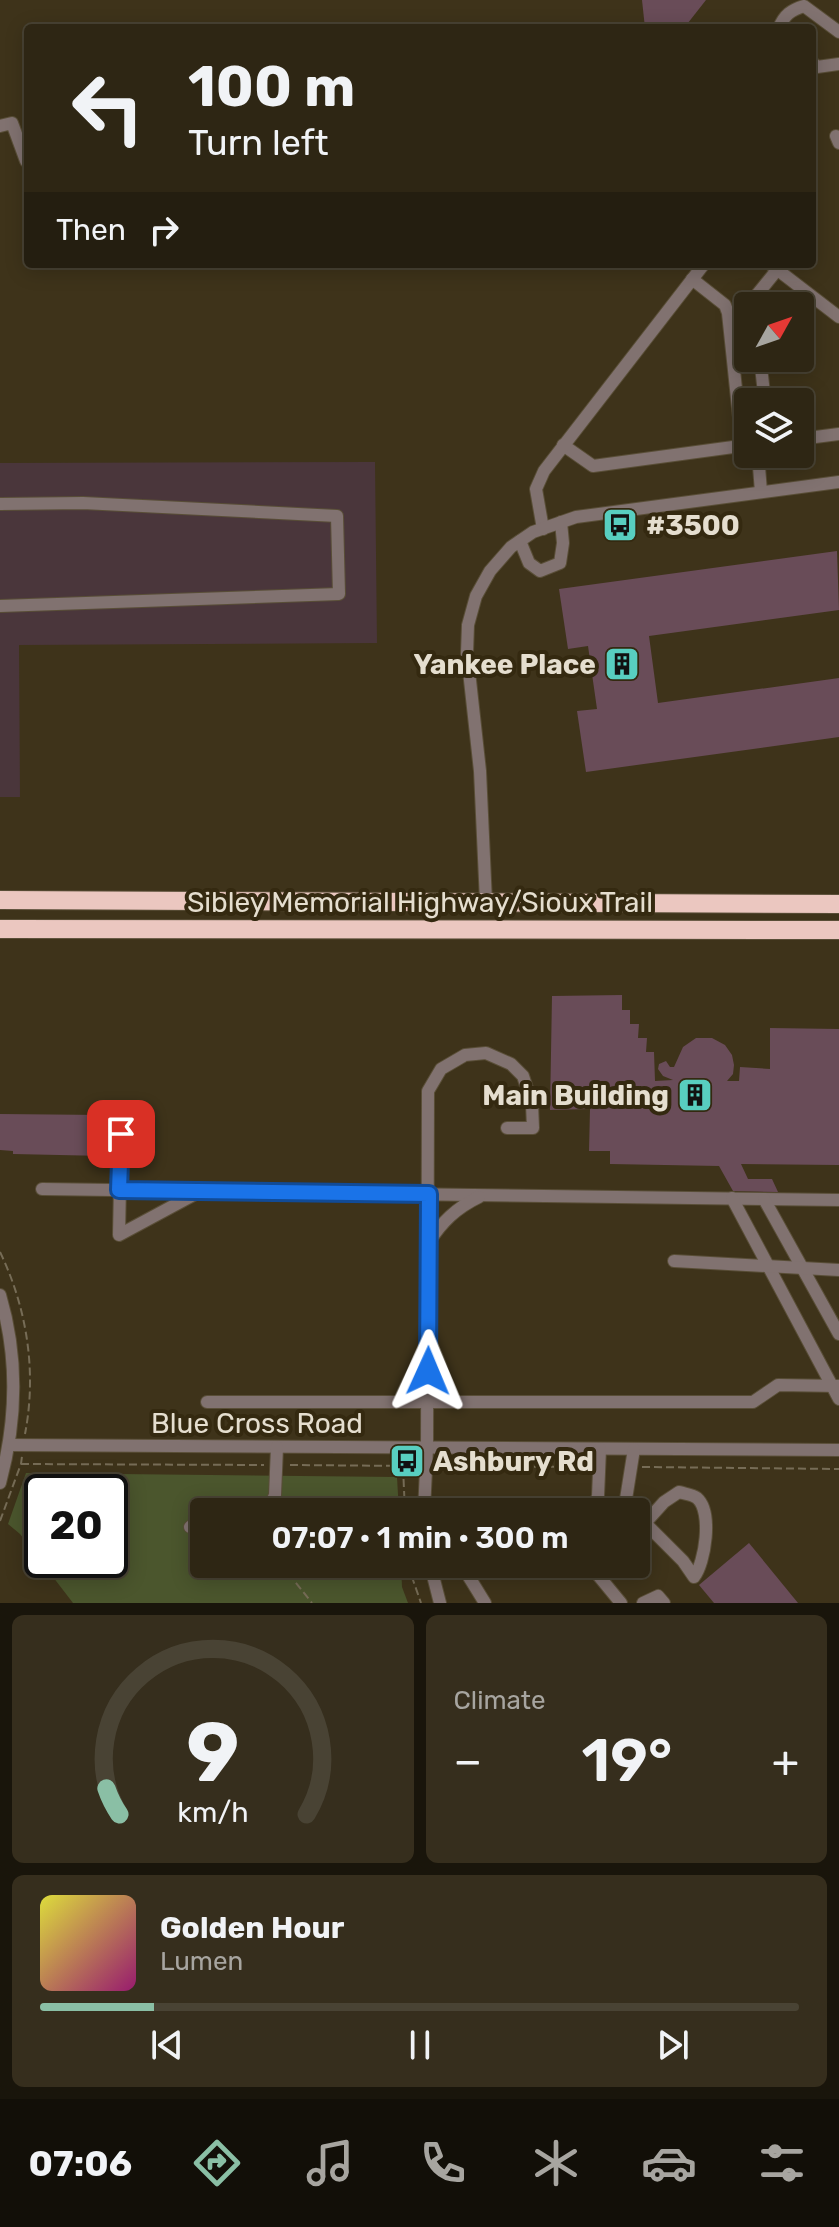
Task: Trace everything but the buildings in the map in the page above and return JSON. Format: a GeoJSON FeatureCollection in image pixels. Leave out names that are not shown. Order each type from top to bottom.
{"type":"FeatureCollection","features":[{"type":"Feature","properties":{"kind":"highway","name":"Sibley Memorial Highway/Sioux Trail"},"geometry":{"type":"LineString","coordinates":[[0,900],[839,904]]}},
{"type":"Feature","properties":{"kind":"highway","name":"Sibley Memorial Highway/Sioux Trail"},"geometry":{"type":"LineString","coordinates":[[0,929],[839,930]]}},
{"type":"Feature","properties":{"kind":"street"},"geometry":{"type":"LineString","coordinates":[[780,24],[792,9],[804,6],[824,24],[839,32]]}},
{"type":"Feature","properties":{"kind":"street"},"geometry":{"type":"LineString","coordinates":[[816,66],[839,64]]}},
{"type":"Feature","properties":{"kind":"street"},"geometry":{"type":"LineString","coordinates":[[0,126],[12,123],[24,156]]}},
{"type":"Feature","properties":{"kind":"street"},"geometry":{"type":"LineString","coordinates":[[543,529],[536,489],[544,471],[701,268]]}},
{"type":"Feature","properties":{"kind":"street"},"geometry":{"type":"LineString","coordinates":[[758,292],[773,268]]}},
{"type":"Feature","properties":{"kind":"street"},"geometry":{"type":"LineString","coordinates":[[775,268],[839,317]]}},
{"type":"Feature","properties":{"kind":"street"},"geometry":{"type":"LineString","coordinates":[[692,279],[725,305],[738,388]]}},
{"type":"Feature","properties":{"kind":"street"},"geometry":{"type":"LineString","coordinates":[[814,437],[839,434]]}},
{"type":"Feature","properties":{"kind":"street"},"geometry":{"type":"LineString","coordinates":[[563,445],[593,466],[734,447]]}},
{"type":"Feature","properties":{"kind":"street"},"geometry":{"type":"LineString","coordinates":[[759,468],[761,492]]}},
{"type":"Feature","properties":{"kind":"street"},"geometry":{"type":"LineString","coordinates":[[486,902],[480,771],[467,653],[468,625],[476,596],[490,571],[520,541],[576,517],[839,482]]}},
{"type":"Feature","properties":{"kind":"street"},"geometry":{"type":"LineString","coordinates":[[0,504],[83,503],[337,516],[339,594],[0,606]]}},
{"type":"Feature","properties":{"kind":"street"},"geometry":{"type":"LineString","coordinates":[[520,541],[529,563],[540,571],[560,563],[563,543],[561,522]]}},
{"type":"Feature","properties":{"kind":"street"},"geometry":{"type":"LineString","coordinates":[[425,1498],[428,1402],[428,1091],[441,1069],[465,1055],[486,1053],[511,1064],[523,1076],[532,1104],[533,1128],[507,1128]]}},
{"type":"Feature","properties":{"kind":"street"},"geometry":{"type":"LineString","coordinates":[[121,1134],[119,1235],[200,1191]]}},
{"type":"Feature","properties":{"kind":"street"},"geometry":{"type":"LineString","coordinates":[[42,1189],[839,1200]]}},
{"type":"Feature","properties":{"kind":"street"},"geometry":{"type":"LineString","coordinates":[[429,1242],[454,1211],[483,1195]]}},
{"type":"Feature","properties":{"kind":"street"},"geometry":{"type":"LineString","coordinates":[[732,1198],[835,1386],[839,1399]]}},
{"type":"Feature","properties":{"kind":"street"},"geometry":{"type":"LineString","coordinates":[[764,1199],[839,1334]]}},
{"type":"Feature","properties":{"kind":"street"},"geometry":{"type":"LineString","coordinates":[[674,1261],[839,1270]]}},
{"type":"Feature","properties":{"kind":"street"},"geometry":{"type":"LineString","coordinates":[[0,1295],[9,1326],[7,1366],[16,1388],[10,1445],[0,1483]]}},
{"type":"Feature","properties":{"kind":"street"},"geometry":{"type":"LineString","coordinates":[[207,1402],[753,1402],[778,1385],[835,1386]]}},
{"type":"Feature","properties":{"kind":"street","name":"Blue Cross Road"},"geometry":{"type":"LineString","coordinates":[[10,1445],[839,1450]]}},
{"type":"Feature","properties":{"kind":"street"},"geometry":{"type":"LineString","coordinates":[[274,1498],[277,1447]]}},
{"type":"Feature","properties":{"kind":"street"},"geometry":{"type":"LineString","coordinates":[[597,1498],[600,1449]]}},
{"type":"Feature","properties":{"kind":"street"},"geometry":{"type":"LineString","coordinates":[[632,1498],[634,1449]]}},
{"type":"Feature","properties":{"kind":"street"},"geometry":{"type":"LineString","coordinates":[[679,1492],[695,1496],[704,1508],[706,1526],[701,1568],[694,1577],[683,1561],[632,1513],[664,1502],[679,1492]]}},
{"type":"Feature","properties":{"kind":"street"},"geometry":{"type":"LineString","coordinates":[[434,1578],[440,1603]]}},
{"type":"Feature","properties":{"kind":"street"},"geometry":{"type":"LineString","coordinates":[[470,1578],[485,1603]]}},
{"type":"Feature","properties":{"kind":"street"},"geometry":{"type":"LineString","coordinates":[[600,1578],[621,1603]]}},
{"type":"Feature","properties":{"kind":"street"},"geometry":{"type":"LineString","coordinates":[[643,1603],[658,1596],[664,1603]]}},
{"type":"Feature","properties":{"kind":"path"},"geometry":{"type":"LineString","coordinates":[[0,1521],[21,1464]]}},
{"type":"Feature","properties":{"kind":"path"},"geometry":{"type":"LineString","coordinates":[[403,1466],[404,1498]]}},
{"type":"Feature","properties":{"kind":"path"},"geometry":{"type":"LineString","coordinates":[[292,1578],[312,1603]]}},
{"type":"Feature","properties":{"kind":"path"},"geometry":{"type":"LineString","coordinates":[[413,1578],[421,1603]]}},
{"type":"Feature","properties":{"kind":"shaded area"},"geometry":{"type":"Polygon","coordinates":[[[375,462],[377,643],[19,645],[20,797],[0,797],[0,463],[375,462]]]}},
{"type":"Feature","properties":{"kind":"green space"},"geometry":{"type":"Polygon","coordinates":[[[26,1473],[119,1474],[26,1474],[26,1473]]]}},
{"type":"Feature","properties":{"kind":"green space"},"geometry":{"type":"Polygon","coordinates":[[[128,1474],[397,1477],[398,1498],[190,1498],[190,1578],[402,1578],[408,1603],[73,1603],[54,1578],[128,1578],[128,1474]]]}},
{"type":"Feature","properties":{"kind":"green space"},"geometry":{"type":"Polygon","coordinates":[[[24,1479],[24,1539],[8,1524],[24,1479]]]}},
{"type":"Feature","properties":{"kind":"place","name":"#3500"},"geometry":{"type":"Point","coordinates":[620,525]}},
{"type":"Feature","properties":{"kind":"place","name":"Yankee Place"},"geometry":{"type":"Point","coordinates":[622,664]}},
{"type":"Feature","properties":{"kind":"place","name":"Main Building"},"geometry":{"type":"Point","coordinates":[695,1095]}},
{"type":"Feature","properties":{"kind":"place","name":"Ashbury Rd"},"geometry":{"type":"Point","coordinates":[407,1461]}},
{"type":"Feature","properties":{"kind":"route"},"geometry":{"type":"LineString","coordinates":[[121,1134],[119,1190],[429,1194],[428,1371]]}}]}
